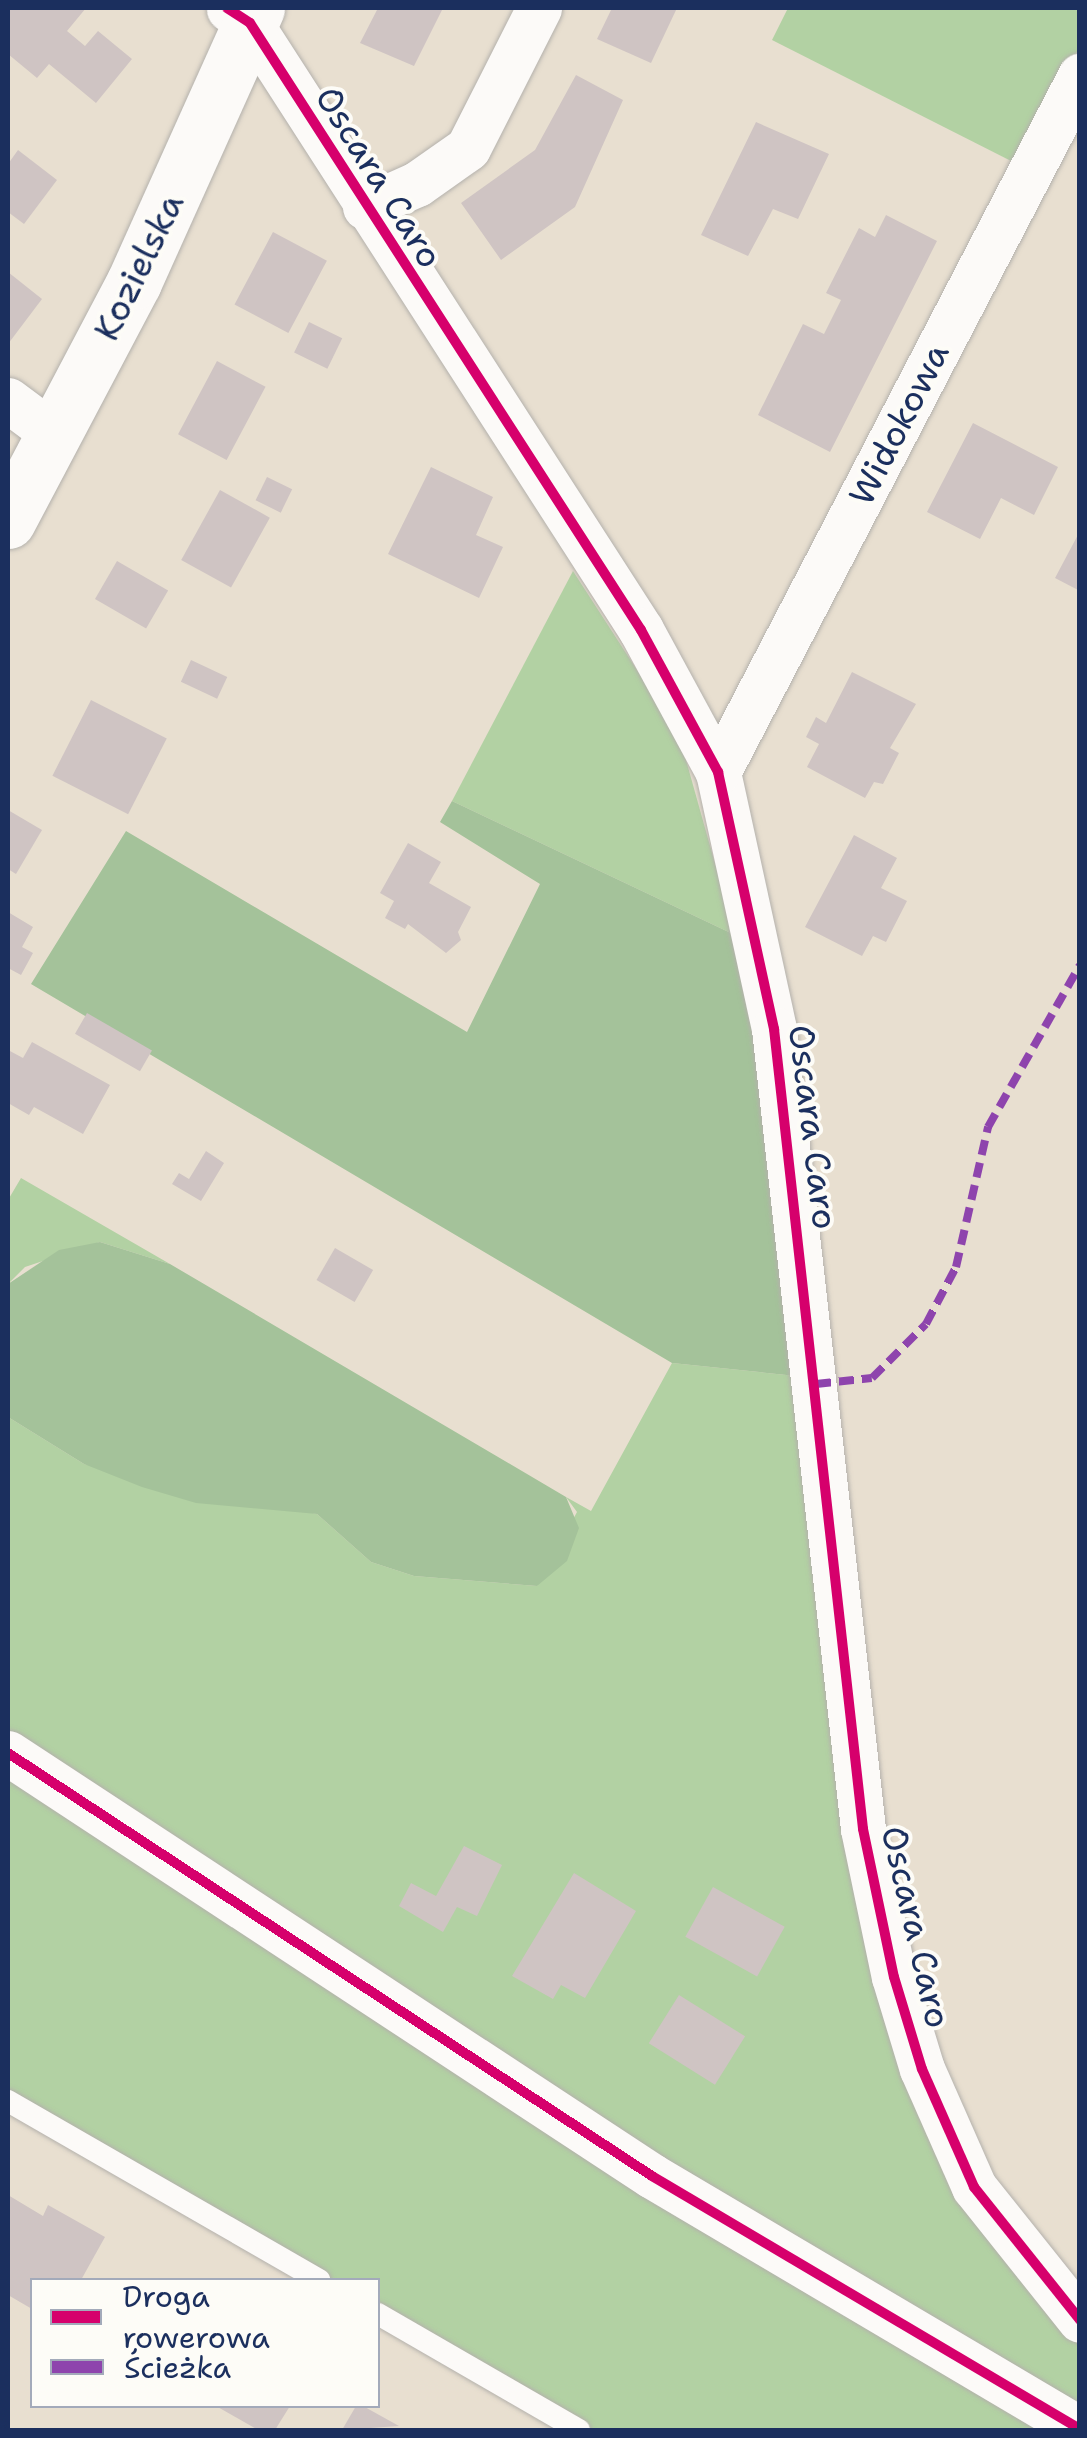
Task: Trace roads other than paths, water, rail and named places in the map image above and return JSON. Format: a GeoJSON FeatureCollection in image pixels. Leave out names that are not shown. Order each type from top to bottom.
{"type":"FeatureCollection","features":[{"type":"Feature","properties":{"kind":"street"},"geometry":{"type":"LineString","coordinates":[[365,208],[417,184],[468,148],[539,8]]}},
{"type":"Feature","properties":{"kind":"street","name":"Oscara Caro"},"geometry":{"type":"LineString","coordinates":[[245,13],[365,208],[641,630],[718,772],[774,1029],[863,1829],[894,1977],[922,2069],[974,2187],[1080,2320]]}},
{"type":"Feature","properties":{"kind":"street","name":"Kozielska"},"geometry":{"type":"LineString","coordinates":[[8,521],[134,282],[245,13]]}},
{"type":"Feature","properties":{"kind":"street","name":"Widokowa"},"geometry":{"type":"LineString","coordinates":[[718,772],[1080,76]]}},
{"type":"Feature","properties":{"kind":"street"},"geometry":{"type":"LineString","coordinates":[[8,400],[55,435]]}},
{"type":"Feature","properties":{"kind":"street"},"geometry":{"type":"LineString","coordinates":[[8,1753],[652,2176],[1080,2429]]}},
{"type":"Feature","properties":{"kind":"lane"},"geometry":{"type":"LineString","coordinates":[[8,2100],[316,2278]]}},
{"type":"Feature","properties":{"kind":"lane"},"geometry":{"type":"LineString","coordinates":[[380,2315],[579,2430]]}}]}
